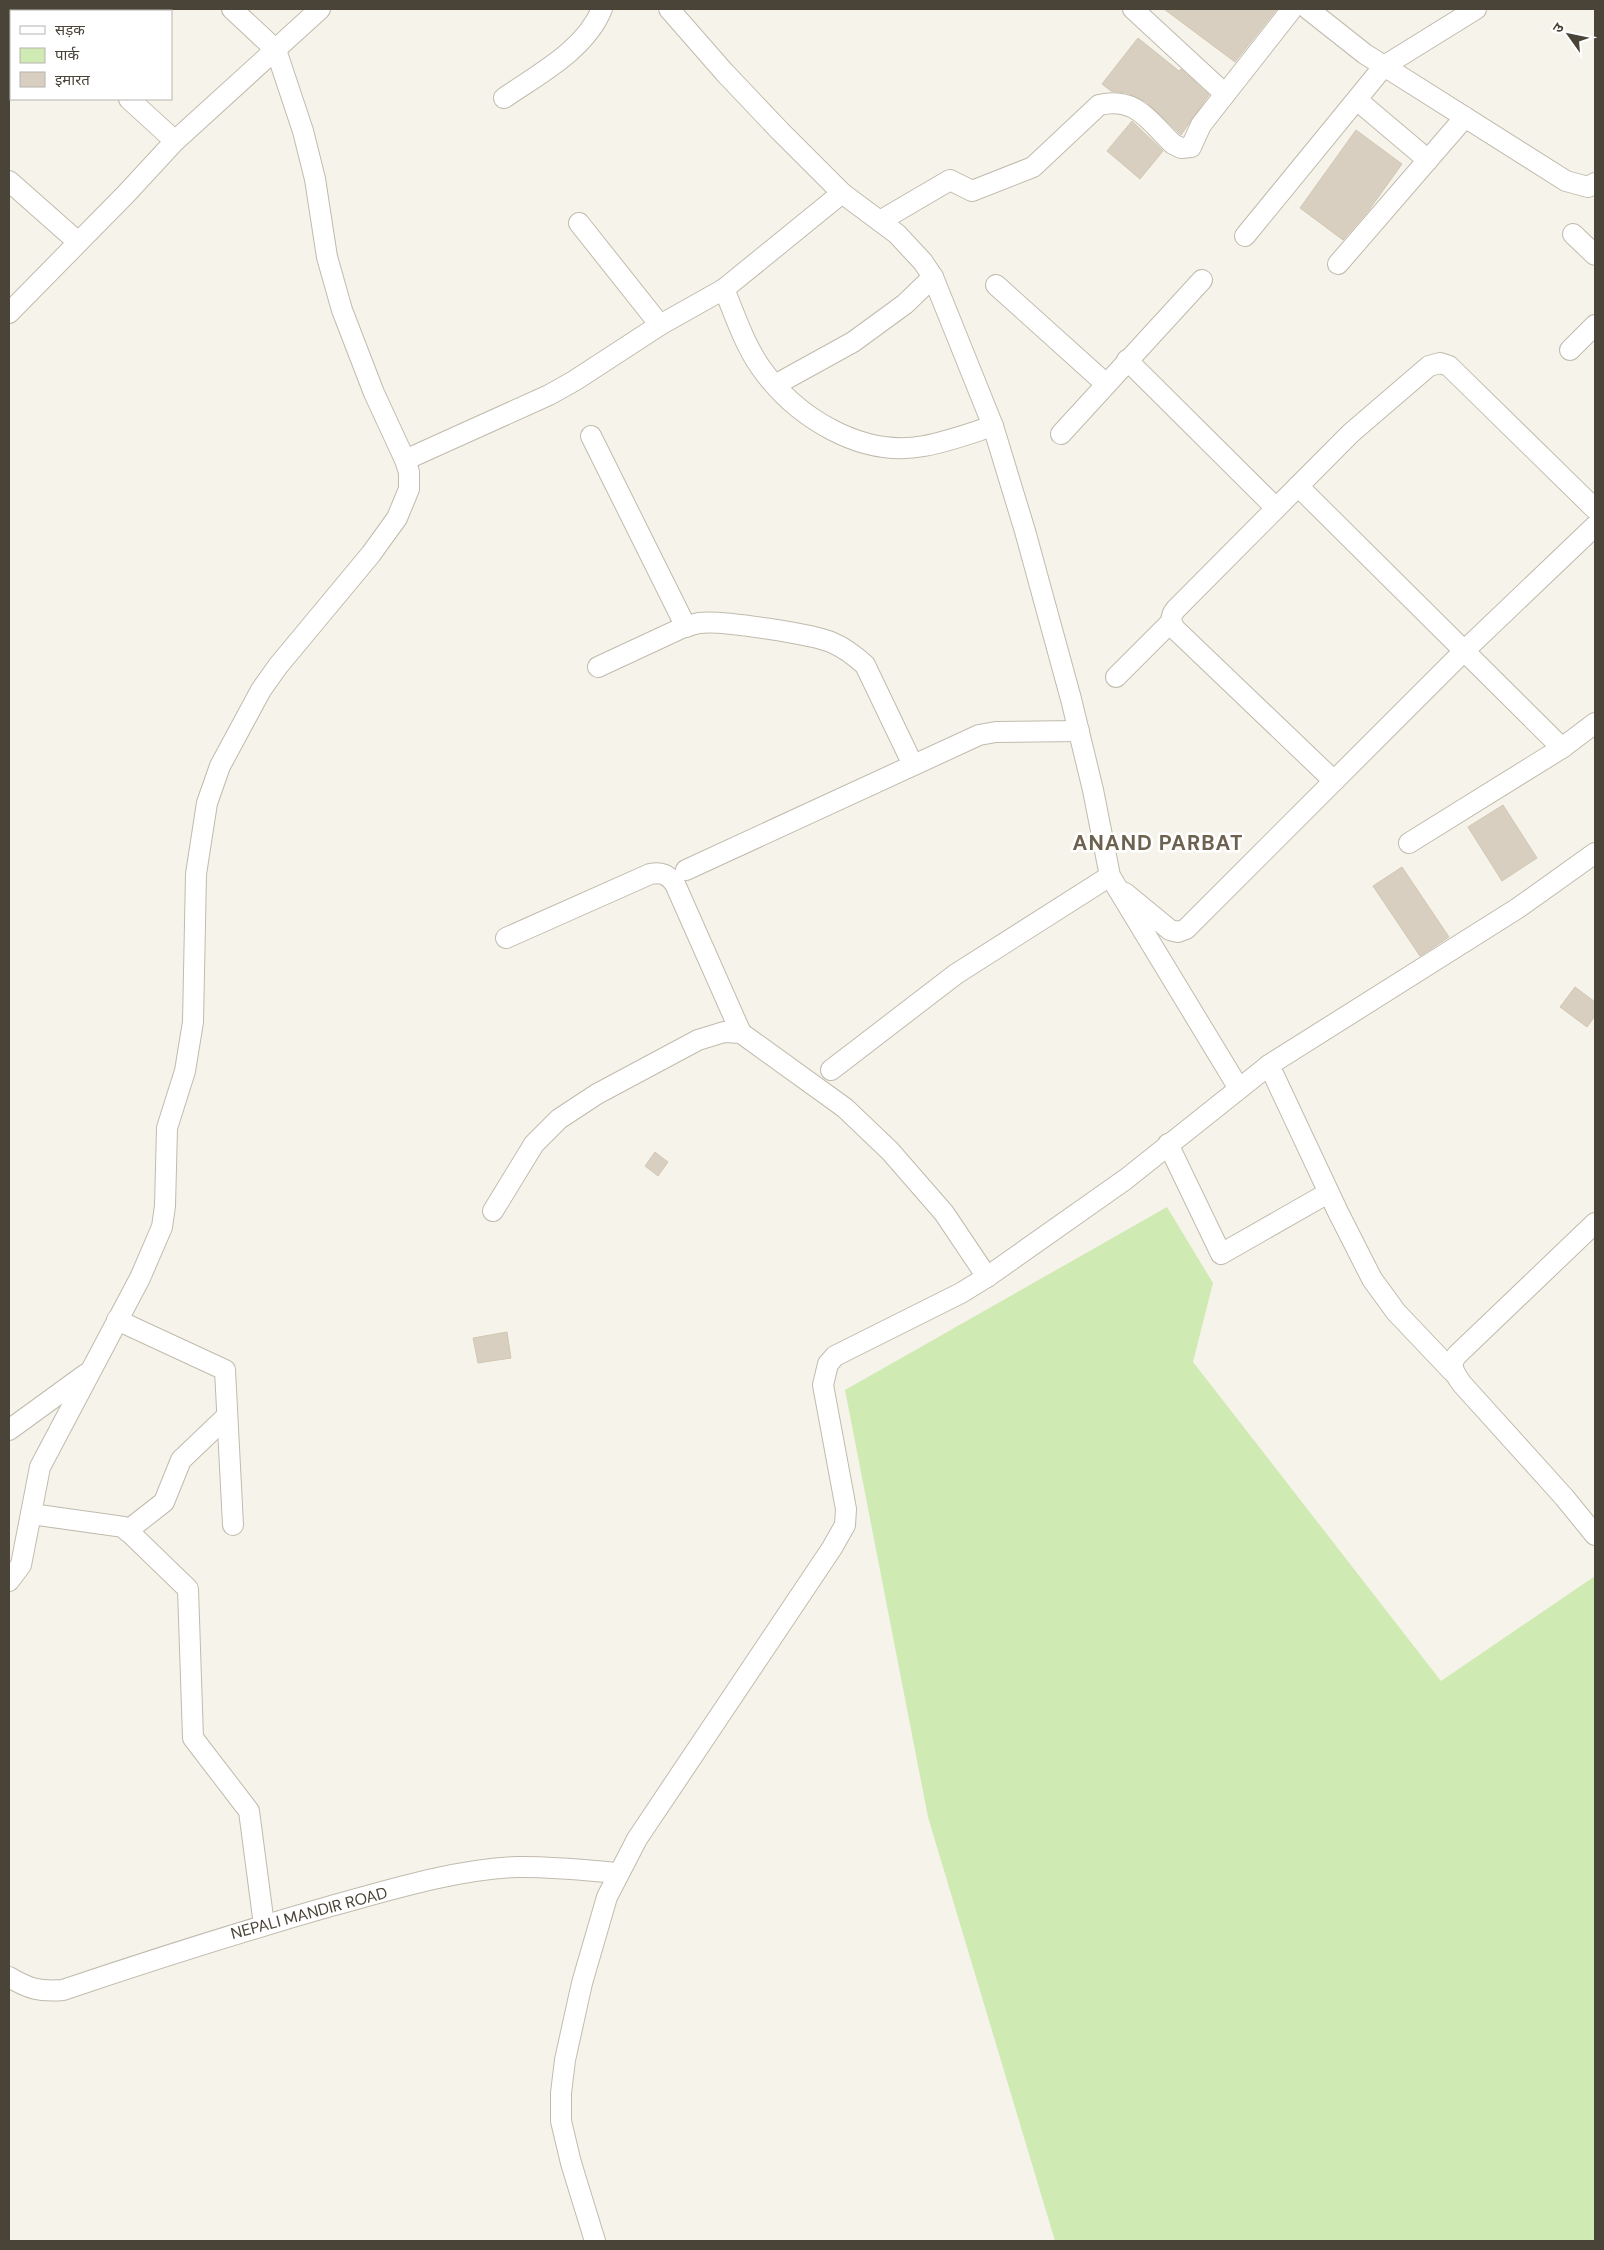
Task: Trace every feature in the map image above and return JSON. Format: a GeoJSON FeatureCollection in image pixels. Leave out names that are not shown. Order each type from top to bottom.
{"type":"FeatureCollection","features":[{"type":"Feature","properties":{"kind":"street"},"geometry":{"type":"LineString","coordinates":[[9,1581],[22,1565],[40,1467],[140,1278],[162,1227],[165,1206],[167,1128],[185,1071],[193,1022],[196,874],[208,803],[217,775],[238,731],[278,666],[372,554],[397,518],[409,489],[409,472],[405,460],[374,393],[342,310],[327,257],[315,179],[303,131],[276,50],[232,9]]}},
{"type":"Feature","properties":{"kind":"street"},"geometry":{"type":"LineString","coordinates":[[9,313],[126,194],[175,141],[320,9]]}},
{"type":"Feature","properties":{"kind":"street"},"geometry":{"type":"LineString","coordinates":[[504,98],[575,46],[589,30],[602,9]]}},
{"type":"Feature","properties":{"kind":"street"},"geometry":{"type":"LineString","coordinates":[[669,9],[725,73],[842,193],[896,234],[923,262],[933,278],[993,426],[1025,531],[1079,731],[1112,880],[1238,1087]]}},
{"type":"Feature","properties":{"kind":"street"},"geometry":{"type":"LineString","coordinates":[[1133,9],[1225,94]]}},
{"type":"Feature","properties":{"kind":"street"},"geometry":{"type":"LineString","coordinates":[[880,221],[950,180],[972,190],[1033,167],[1099,105],[1108,103],[1128,104],[1136,108],[1173,144],[1181,148],[1191,147],[1201,126],[1292,9]]}},
{"type":"Feature","properties":{"kind":"street"},"geometry":{"type":"LineString","coordinates":[[1308,9],[1365,54],[1566,181],[1592,189]]}},
{"type":"Feature","properties":{"kind":"street"},"geometry":{"type":"LineString","coordinates":[[1245,236],[1384,66],[1476,9]]}},
{"type":"Feature","properties":{"kind":"street"},"geometry":{"type":"LineString","coordinates":[[130,100],[175,141]]}},
{"type":"Feature","properties":{"kind":"street"},"geometry":{"type":"LineString","coordinates":[[1356,100],[1428,160]]}},
{"type":"Feature","properties":{"kind":"street"},"geometry":{"type":"LineString","coordinates":[[1338,264],[1465,117]]}},
{"type":"Feature","properties":{"kind":"street"},"geometry":{"type":"LineString","coordinates":[[9,181],[78,242]]}},
{"type":"Feature","properties":{"kind":"street"},"geometry":{"type":"LineString","coordinates":[[405,460],[549,395],[660,325],[724,289],[842,193]]}},
{"type":"Feature","properties":{"kind":"street"},"geometry":{"type":"LineString","coordinates":[[579,223],[660,325]]}},
{"type":"Feature","properties":{"kind":"street"},"geometry":{"type":"LineString","coordinates":[[1574,234],[1595,255]]}},
{"type":"Feature","properties":{"kind":"street"},"geometry":{"type":"LineString","coordinates":[[775,385],[852,342],[905,304],[933,278]]}},
{"type":"Feature","properties":{"kind":"street"},"geometry":{"type":"LineString","coordinates":[[1061,434],[1202,280]]}},
{"type":"Feature","properties":{"kind":"street"},"geometry":{"type":"LineString","coordinates":[[996,285],[1106,384]]}},
{"type":"Feature","properties":{"kind":"street"},"geometry":{"type":"LineString","coordinates":[[724,289],[748,346],[775,385],[805,414],[852,438],[877,445],[898,448],[924,446],[993,426]]}},
{"type":"Feature","properties":{"kind":"street"},"geometry":{"type":"LineString","coordinates":[[1570,350],[1595,325]]}},
{"type":"Feature","properties":{"kind":"street"},"geometry":{"type":"LineString","coordinates":[[1127,360],[1276,508]]}},
{"type":"Feature","properties":{"kind":"street"},"geometry":{"type":"LineString","coordinates":[[1334,781],[1175,629],[1171,622],[1172,614],[1176,609],[1351,433],[1429,366],[1440,363],[1449,366],[1595,509]]}},
{"type":"Feature","properties":{"kind":"street"},"geometry":{"type":"LineString","coordinates":[[591,436],[686,627]]}},
{"type":"Feature","properties":{"kind":"street"},"geometry":{"type":"LineString","coordinates":[[1298,486],[1562,748]]}},
{"type":"Feature","properties":{"kind":"street"},"geometry":{"type":"LineString","coordinates":[[1112,880],[1170,930],[1178,932],[1186,929],[1464,651],[1595,526]]}},
{"type":"Feature","properties":{"kind":"street"},"geometry":{"type":"LineString","coordinates":[[1116,677],[1171,622]]}},
{"type":"Feature","properties":{"kind":"street"},"geometry":{"type":"LineString","coordinates":[[598,667],[686,627],[699,623],[730,624],[814,637],[832,642],[845,649],[864,665],[913,764]]}},
{"type":"Feature","properties":{"kind":"street"},"geometry":{"type":"LineString","coordinates":[[1409,843],[1562,748],[1595,723]]}},
{"type":"Feature","properties":{"kind":"street"},"geometry":{"type":"LineString","coordinates":[[686,870],[979,735],[996,732],[1079,731]]}},
{"type":"Feature","properties":{"kind":"street"},"geometry":{"type":"LineString","coordinates":[[596,2241],[569,2155],[561,2121],[561,2093],[565,2060],[582,1983],[607,1897],[637,1839],[806,1588],[845,1525],[846,1509],[823,1385],[828,1364],[835,1356],[961,1293],[987,1277],[1113,1188],[1268,1065],[1518,908],[1595,853]]}},
{"type":"Feature","properties":{"kind":"street"},"geometry":{"type":"LineString","coordinates":[[506,938],[650,874],[658,872],[665,874],[675,884],[741,1033],[845,1108],[880,1140],[917,1180],[944,1214],[987,1277]]}},
{"type":"Feature","properties":{"kind":"street"},"geometry":{"type":"LineString","coordinates":[[831,1070],[900,1015],[956,974],[1112,880]]}},
{"type":"Feature","properties":{"kind":"street"},"geometry":{"type":"LineString","coordinates":[[493,1211],[534,1144],[559,1118],[597,1094],[698,1040],[724,1032],[741,1033]]}},
{"type":"Feature","properties":{"kind":"street"},"geometry":{"type":"LineString","coordinates":[[1268,1065],[1328,1193],[1372,1279],[1385,1298],[1453,1372],[1595,1536]]}},
{"type":"Feature","properties":{"kind":"street"},"geometry":{"type":"LineString","coordinates":[[1168,1144],[1221,1254],[1328,1193]]}},
{"type":"Feature","properties":{"kind":"street"},"geometry":{"type":"LineString","coordinates":[[1453,1372],[1453,1359],[1595,1223]]}},
{"type":"Feature","properties":{"kind":"street"},"geometry":{"type":"LineString","coordinates":[[117,1320],[225,1370],[233,1525]]}},
{"type":"Feature","properties":{"kind":"street"},"geometry":{"type":"LineString","coordinates":[[9,1430],[90,1372]]}},
{"type":"Feature","properties":{"kind":"street"},"geometry":{"type":"LineString","coordinates":[[128,1531],[164,1502],[181,1460],[227,1416]]}},
{"type":"Feature","properties":{"kind":"street"},"geometry":{"type":"LineString","coordinates":[[31,1514],[124,1527],[188,1589],[193,1738],[248,1811],[264,1925]]}},
{"type":"Feature","properties":{"kind":"street","name":"NEPALI MANDIR ROAD"},"geometry":{"type":"LineString","coordinates":[[9,1978],[43,1992],[63,1990],[264,1925],[372,1895],[474,1872],[515,1868],[559,1868],[618,1874]]}},
{"type":"Feature","properties":{"kind":"green space"},"geometry":{"type":"Polygon","coordinates":[[[1167,1207],[1213,1283],[1193,1362],[1441,1681],[1595,1576],[1595,2241],[1055,2241],[928,1817],[845,1390],[1167,1207]]]}},
{"type":"Feature","properties":{"kind":"building"},"geometry":{"type":"Polygon","coordinates":[[[1164,9],[1277,9],[1235,62],[1164,9]]]}},
{"type":"Feature","properties":{"kind":"building"},"geometry":{"type":"Polygon","coordinates":[[[1138,38],[1179,71],[1181,69],[1209,95],[1181,135],[1147,102],[1127,93],[1111,91],[1102,84],[1138,38]]]}},
{"type":"Feature","properties":{"kind":"building"},"geometry":{"type":"Polygon","coordinates":[[[1132,121],[1163,151],[1140,179],[1107,151],[1132,121]]]}},
{"type":"Feature","properties":{"kind":"building"},"geometry":{"type":"Polygon","coordinates":[[[1356,130],[1402,164],[1369,210],[1343,240],[1300,208],[1356,130]]]}},
{"type":"Feature","properties":{"kind":"building"},"geometry":{"type":"Polygon","coordinates":[[[1503,805],[1537,858],[1502,881],[1468,827],[1503,805]]]}},
{"type":"Feature","properties":{"kind":"building"},"geometry":{"type":"Polygon","coordinates":[[[1402,867],[1449,937],[1420,956],[1373,886],[1402,867]]]}},
{"type":"Feature","properties":{"kind":"building"},"geometry":{"type":"Polygon","coordinates":[[[1575,987],[1595,1002],[1595,1016],[1587,1027],[1560,1007],[1575,987]]]}},
{"type":"Feature","properties":{"kind":"building"},"geometry":{"type":"Polygon","coordinates":[[[655,1152],[668,1162],[658,1176],[645,1166],[655,1152]]]}},
{"type":"Feature","properties":{"kind":"building"},"geometry":{"type":"Polygon","coordinates":[[[507,1332],[511,1358],[478,1363],[473,1338],[507,1332]]]}},
{"type":"Feature","properties":{"kind":"district","name":"ANAND PARBAT"},"geometry":{"type":"Point","coordinates":[1158,843]}}]}
